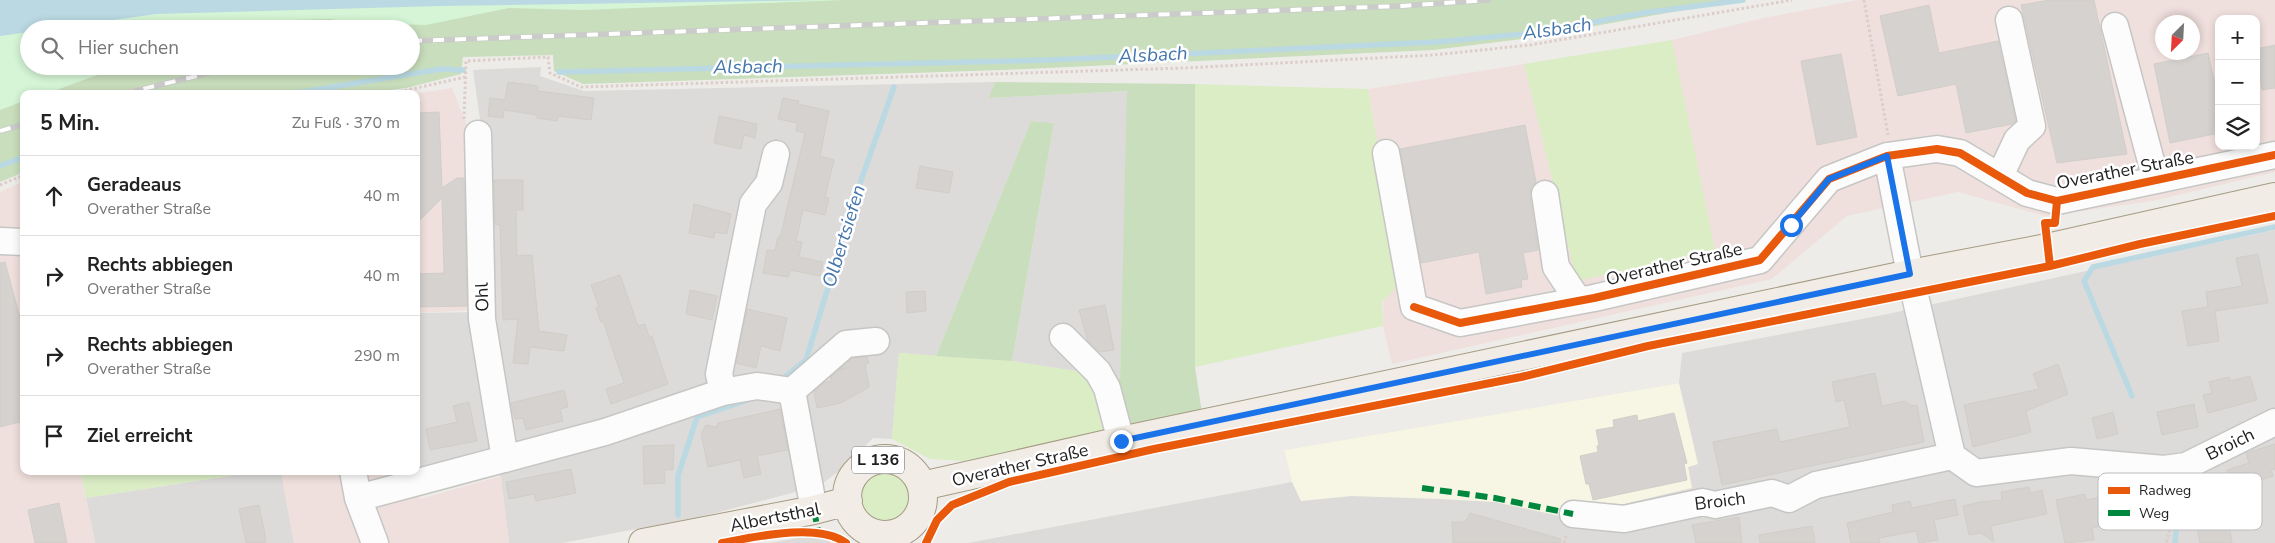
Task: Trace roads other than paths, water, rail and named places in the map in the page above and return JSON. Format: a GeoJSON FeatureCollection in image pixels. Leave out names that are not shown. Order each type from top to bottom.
{"type":"FeatureCollection","features":[{"type":"Feature","properties":{"kind":"main road","name":"Overather Straße"},"geometry":{"type":"LineString","coordinates":[[922,486],[1121,441],[1910,274],[2047,248],[2275,197]]}},
{"type":"Feature","properties":{"kind":"main road","name":"L 136"},"geometry":{"type":"LineString","coordinates":[[878,460],[900,462],[910,468],[922,486],[922,508],[917,517],[892,539],[862,527],[852,516],[848,501],[852,480],[858,470],[867,463],[878,460]]}},
{"type":"Feature","properties":{"kind":"main road","name":"Albertsthal"},"geometry":{"type":"LineString","coordinates":[[643,543],[708,536],[848,501]]}},
{"type":"Feature","properties":{"kind":"street"},"geometry":{"type":"LineString","coordinates":[[2000,176],[2016,140],[2032,126],[2009,20]]}},
{"type":"Feature","properties":{"kind":"street"},"geometry":{"type":"LineString","coordinates":[[2115,26],[2156,180]]}},
{"type":"Feature","properties":{"kind":"street","name":"Ohl"},"geometry":{"type":"LineString","coordinates":[[478,134],[482,319],[505,459]]}},
{"type":"Feature","properties":{"kind":"street","name":"Overather Straße"},"geometry":{"type":"LineString","coordinates":[[1386,153],[1414,307],[1460,323],[1578,300],[1760,260],[1829,179],[1887,156],[1937,149],[1960,153],[2027,193],[2057,201],[2275,155]]}},
{"type":"Feature","properties":{"kind":"street"},"geometry":{"type":"LineString","coordinates":[[723,392],[720,374],[753,204],[769,183],[776,154]]}},
{"type":"Feature","properties":{"kind":"street"},"geometry":{"type":"LineString","coordinates":[[1887,156],[1910,274],[1952,456]]}},
{"type":"Feature","properties":{"kind":"street"},"geometry":{"type":"LineString","coordinates":[[1545,194],[1556,267],[1578,300]]}},
{"type":"Feature","properties":{"kind":"street"},"geometry":{"type":"LineString","coordinates":[[0,242],[20,242]]}},
{"type":"Feature","properties":{"kind":"street"},"geometry":{"type":"LineString","coordinates":[[1063,337],[1098,372],[1107,388],[1121,441]]}},
{"type":"Feature","properties":{"kind":"street"},"geometry":{"type":"LineString","coordinates":[[792,392],[846,344],[876,341]]}},
{"type":"Feature","properties":{"kind":"street"},"geometry":{"type":"LineString","coordinates":[[358,498],[605,432],[723,392],[757,386],[792,392]]}},
{"type":"Feature","properties":{"kind":"street"},"geometry":{"type":"LineString","coordinates":[[792,392],[793,407],[814,510]]}},
{"type":"Feature","properties":{"kind":"street","name":"Broich"},"geometry":{"type":"LineString","coordinates":[[1573,514],[1624,519],[1703,502],[1715,505],[1772,492],[1789,498],[1816,485],[1952,456],[1976,473],[2071,461],[2164,469],[2186,466],[2275,422]]}},
{"type":"Feature","properties":{"kind":"street"},"geometry":{"type":"LineString","coordinates":[[354,475],[358,498],[375,543]]}},
{"type":"Feature","properties":{"kind":"water"},"geometry":{"type":"Polygon","coordinates":[[[0,0],[820,0],[439,6],[156,14],[114,20],[20,20],[20,33],[0,36],[0,0]]]}},
{"type":"Feature","properties":{"kind":"waterway","name":"Alsbach"},"geometry":{"type":"LineString","coordinates":[[559,72],[1049,60],[1436,42],[1535,33],[1643,13],[1743,0]]}},
{"type":"Feature","properties":{"kind":"waterway","name":"Alsbach"},"geometry":{"type":"LineString","coordinates":[[420,72],[441,69],[463,70]]}},
{"type":"Feature","properties":{"kind":"waterway","name":"Alsbach"},"geometry":{"type":"LineString","coordinates":[[314,90],[405,75]]}},
{"type":"Feature","properties":{"kind":"waterway","name":"Olbertsiefen"},"geometry":{"type":"LineString","coordinates":[[785,377],[806,360],[858,189],[894,87]]}},
{"type":"Feature","properties":{"kind":"waterway","name":"Alsbach"},"geometry":{"type":"LineString","coordinates":[[0,166],[20,158]]}},
{"type":"Feature","properties":{"kind":"waterway"},"geometry":{"type":"LineString","coordinates":[[2132,396],[2084,281],[2093,267],[2275,227]]}},
{"type":"Feature","properties":{"kind":"waterway","name":"Olbertsiefen"},"geometry":{"type":"LineString","coordinates":[[678,515],[678,476],[697,417],[748,400]]}},
{"type":"Feature","properties":{"kind":"waterway"},"geometry":{"type":"LineString","coordinates":[[2175,543],[2176,530]]}},
{"type":"Feature","properties":{"kind":"railway"},"geometry":{"type":"LineString","coordinates":[[420,41],[1402,6],[1488,0]]}},
{"type":"Feature","properties":{"kind":"railway"},"geometry":{"type":"LineString","coordinates":[[139,90],[201,75]]}},
{"type":"Feature","properties":{"kind":"railway"},"geometry":{"type":"LineString","coordinates":[[0,131],[20,125]]}}]}
